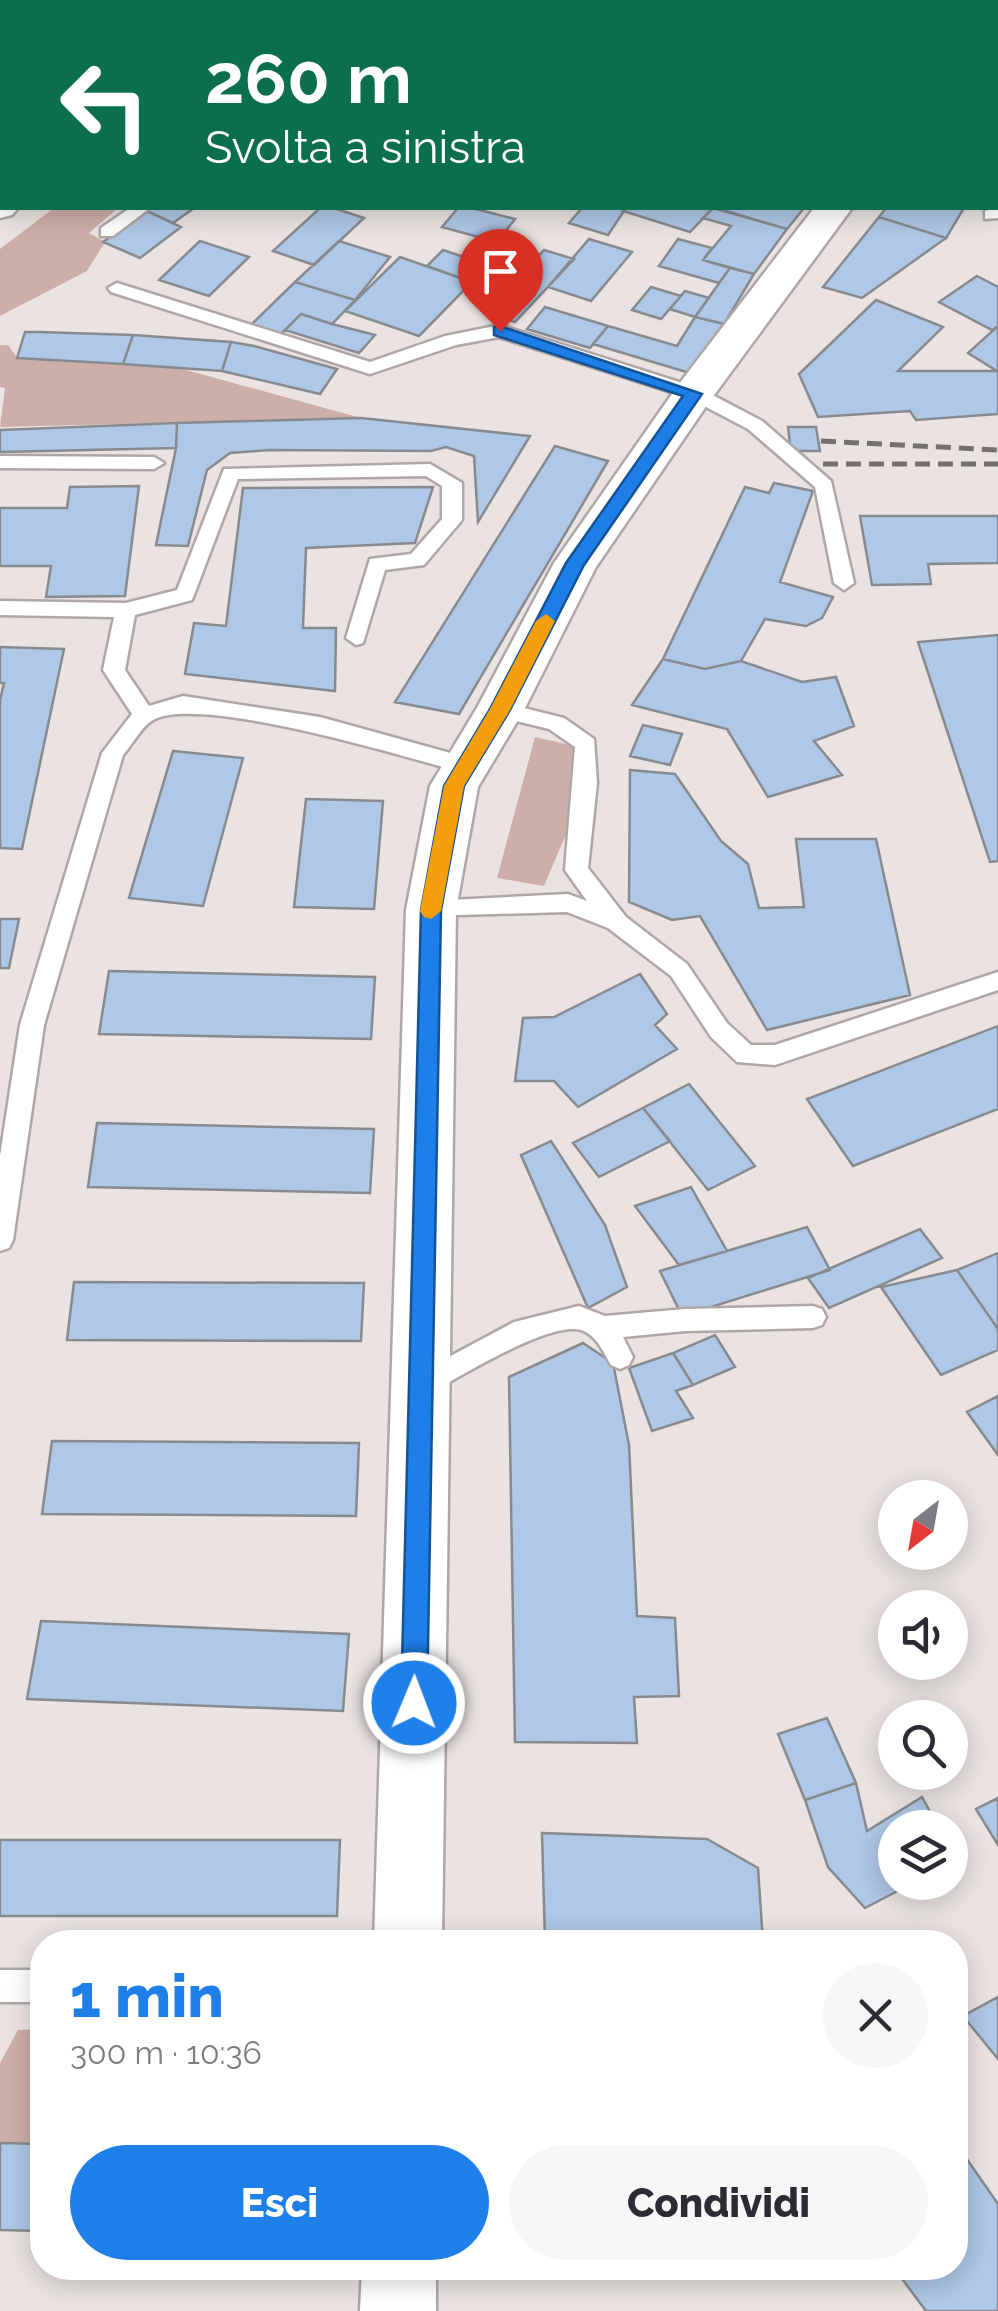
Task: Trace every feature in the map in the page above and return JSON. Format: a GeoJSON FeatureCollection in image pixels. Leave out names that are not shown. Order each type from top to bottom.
{"type":"FeatureCollection","features":[{"type":"Feature","properties":{"kind":"street"},"geometry":{"type":"LineString","coordinates":[[408,1930],[431,910],[454,786],[500,710],[576,563],[694,394],[832,210]]}},
{"type":"Feature","properties":{"kind":"street"},"geometry":{"type":"LineString","coordinates":[[398,2311],[399,2280]]}},
{"type":"Feature","properties":{"kind":"lane"},"geometry":{"type":"LineString","coordinates":[[107,232],[138,210]]}},
{"type":"Feature","properties":{"kind":"lane"},"geometry":{"type":"LineString","coordinates":[[117,288],[370,368],[452,340],[500,331],[694,394],[755,425],[824,485],[844,583]]}},
{"type":"Feature","properties":{"kind":"lane"},"geometry":{"type":"LineString","coordinates":[[0,462],[154,463]]}},
{"type":"Feature","properties":{"kind":"lane"},"geometry":{"type":"LineString","coordinates":[[0,608],[126,610],[185,595],[231,473],[430,470],[452,483],[452,520],[417,560],[377,564],[356,638]]}},
{"type":"Feature","properties":{"kind":"lane"},"geometry":{"type":"LineString","coordinates":[[126,610],[114,670],[144,714]]}},
{"type":"Feature","properties":{"kind":"lane"},"geometry":{"type":"LineString","coordinates":[[0,1240],[32,1025],[113,754],[144,714],[183,704],[320,725],[464,765]]}},
{"type":"Feature","properties":{"kind":"lane"},"geometry":{"type":"LineString","coordinates":[[500,710],[556,723],[586,744],[586,783],[576,870],[617,922],[679,970],[720,1030],[746,1055],[776,1055],[998,981]]}},
{"type":"Feature","properties":{"kind":"lane"},"geometry":{"type":"LineString","coordinates":[[431,910],[568,903],[617,922]]}},
{"type":"Feature","properties":{"kind":"lane"},"geometry":{"type":"LineString","coordinates":[[422,1384],[523,1330],[579,1317],[603,1328],[685,1320],[814,1316]]}},
{"type":"Feature","properties":{"kind":"lane"},"geometry":{"type":"LineString","coordinates":[[603,1328],[620,1357]]}},
{"type":"Feature","properties":{"kind":"lane"},"geometry":{"type":"LineString","coordinates":[[0,1986],[30,1986]]}},
{"type":"Feature","properties":{"kind":"shaded area"},"geometry":{"type":"Polygon","coordinates":[[[51,210],[116,210],[89,233],[105,242],[87,271],[0,316],[0,249],[51,210]]]}},
{"type":"Feature","properties":{"kind":"shaded area"},"geometry":{"type":"Polygon","coordinates":[[[0,345],[8,345],[17,358],[179,368],[361,418],[0,427],[5,388],[0,387],[0,345]]]}},
{"type":"Feature","properties":{"kind":"shaded area"},"geometry":{"type":"Polygon","coordinates":[[[535,737],[575,746],[572,820],[544,886],[497,878],[535,737]]]}},
{"type":"Feature","properties":{"kind":"shaded area"},"geometry":{"type":"Polygon","coordinates":[[[18,2030],[30,2030],[30,2144],[0,2143],[0,2063],[18,2030]]]}},
{"type":"Feature","properties":{"kind":"building"},"geometry":{"type":"Polygon","coordinates":[[[149,210],[191,210],[173,223],[149,210]]]}},
{"type":"Feature","properties":{"kind":"building"},"geometry":{"type":"Polygon","coordinates":[[[318,210],[340,210],[364,218],[314,265],[273,251],[318,210]]]}},
{"type":"Feature","properties":{"kind":"building"},"geometry":{"type":"Polygon","coordinates":[[[456,210],[480,210],[515,219],[497,242],[442,227],[456,210]]]}},
{"type":"Feature","properties":{"kind":"building"},"geometry":{"type":"Polygon","coordinates":[[[580,210],[625,210],[608,235],[569,223],[580,210]]]}},
{"type":"Feature","properties":{"kind":"building"},"geometry":{"type":"Polygon","coordinates":[[[624,210],[711,210],[690,232],[624,210]]]}},
{"type":"Feature","properties":{"kind":"building"},"geometry":{"type":"Polygon","coordinates":[[[711,210],[720,210],[787,229],[754,274],[703,260],[731,226],[703,218],[711,210]]]}},
{"type":"Feature","properties":{"kind":"building"},"geometry":{"type":"Polygon","coordinates":[[[723,210],[802,210],[787,229],[723,210]]]}},
{"type":"Feature","properties":{"kind":"building"},"geometry":{"type":"Polygon","coordinates":[[[884,210],[963,210],[946,238],[879,217],[884,210]]]}},
{"type":"Feature","properties":{"kind":"building"},"geometry":{"type":"Polygon","coordinates":[[[147,211],[181,227],[140,258],[103,242],[147,211]]]}},
{"type":"Feature","properties":{"kind":"building"},"geometry":{"type":"Polygon","coordinates":[[[879,217],[946,238],[862,298],[823,287],[879,217]]]}},
{"type":"Feature","properties":{"kind":"building"},"geometry":{"type":"Polygon","coordinates":[[[589,239],[632,252],[591,301],[548,287],[589,239]]]}},
{"type":"Feature","properties":{"kind":"building"},"geometry":{"type":"Polygon","coordinates":[[[678,239],[712,248],[703,260],[730,268],[719,283],[659,266],[678,239]]]}},
{"type":"Feature","properties":{"kind":"building"},"geometry":{"type":"Polygon","coordinates":[[[200,241],[249,257],[209,296],[159,280],[200,241]]]}},
{"type":"Feature","properties":{"kind":"building"},"geometry":{"type":"Polygon","coordinates":[[[339,241],[390,257],[355,300],[295,282],[339,241]]]}},
{"type":"Feature","properties":{"kind":"building"},"geometry":{"type":"Polygon","coordinates":[[[443,250],[488,265],[472,282],[427,266],[443,250]]]}},
{"type":"Feature","properties":{"kind":"building"},"geometry":{"type":"Polygon","coordinates":[[[544,250],[574,259],[515,322],[485,312],[544,250]]]}},
{"type":"Feature","properties":{"kind":"building"},"geometry":{"type":"Polygon","coordinates":[[[400,257],[472,282],[419,336],[345,311],[400,257]]]}},
{"type":"Feature","properties":{"kind":"building"},"geometry":{"type":"Polygon","coordinates":[[[730,268],[754,274],[724,324],[695,317],[730,268]]]}},
{"type":"Feature","properties":{"kind":"building"},"geometry":{"type":"Polygon","coordinates":[[[977,276],[998,287],[998,326],[992,330],[939,302],[977,276]]]}},
{"type":"Feature","properties":{"kind":"building"},"geometry":{"type":"Polygon","coordinates":[[[295,282],[355,300],[332,324],[301,314],[281,334],[251,325],[295,282]]]}},
{"type":"Feature","properties":{"kind":"building"},"geometry":{"type":"Polygon","coordinates":[[[651,287],[681,296],[661,319],[632,310],[651,287]]]}},
{"type":"Feature","properties":{"kind":"building"},"geometry":{"type":"Polygon","coordinates":[[[685,291],[709,298],[695,317],[670,309],[685,291]]]}},
{"type":"Feature","properties":{"kind":"building"},"geometry":{"type":"Polygon","coordinates":[[[876,300],[943,327],[898,371],[998,371],[998,414],[916,420],[910,411],[818,417],[799,374],[876,300]]]}},
{"type":"Feature","properties":{"kind":"building"},"geometry":{"type":"Polygon","coordinates":[[[545,307],[608,326],[590,348],[527,329],[545,307]]]}},
{"type":"Feature","properties":{"kind":"building"},"geometry":{"type":"Polygon","coordinates":[[[301,314],[375,335],[359,353],[285,330],[301,314]]]}},
{"type":"Feature","properties":{"kind":"building"},"geometry":{"type":"Polygon","coordinates":[[[695,317],[724,324],[693,374],[593,344],[608,326],[677,346],[695,317]]]}},
{"type":"Feature","properties":{"kind":"building"},"geometry":{"type":"Polygon","coordinates":[[[998,326],[998,371],[997,371],[968,353],[998,326]]]}},
{"type":"Feature","properties":{"kind":"building"},"geometry":{"type":"Polygon","coordinates":[[[25,332],[133,335],[123,364],[17,358],[25,332]]]}},
{"type":"Feature","properties":{"kind":"building"},"geometry":{"type":"Polygon","coordinates":[[[133,335],[231,342],[222,371],[123,364],[133,335]]]}},
{"type":"Feature","properties":{"kind":"building"},"geometry":{"type":"Polygon","coordinates":[[[231,342],[337,369],[320,394],[222,371],[231,342]]]}},
{"type":"Feature","properties":{"kind":"building"},"geometry":{"type":"Polygon","coordinates":[[[361,418],[530,436],[478,522],[474,456],[446,447],[431,451],[269,450],[230,453],[207,470],[188,546],[156,545],[176,448],[177,423],[361,418]]]}},
{"type":"Feature","properties":{"kind":"building"},"geometry":{"type":"Polygon","coordinates":[[[177,423],[176,448],[0,452],[0,430],[177,423]]]}},
{"type":"Feature","properties":{"kind":"building"},"geometry":{"type":"Polygon","coordinates":[[[788,427],[816,427],[820,451],[791,451],[788,427]]]}},
{"type":"Feature","properties":{"kind":"building"},"geometry":{"type":"Polygon","coordinates":[[[555,446],[608,461],[459,714],[395,702],[555,446]]]}},
{"type":"Feature","properties":{"kind":"building"},"geometry":{"type":"Polygon","coordinates":[[[774,483],[813,491],[780,582],[833,597],[822,618],[806,626],[765,619],[741,661],[705,669],[663,659],[745,487],[769,493],[774,483]]]}},
{"type":"Feature","properties":{"kind":"building"},"geometry":{"type":"Polygon","coordinates":[[[139,486],[125,596],[46,597],[51,566],[0,566],[0,508],[67,508],[70,487],[139,486]]]}},
{"type":"Feature","properties":{"kind":"building"},"geometry":{"type":"Polygon","coordinates":[[[433,487],[415,543],[306,548],[303,628],[336,628],[335,691],[185,674],[194,623],[226,626],[243,488],[433,487]]]}},
{"type":"Feature","properties":{"kind":"building"},"geometry":{"type":"Polygon","coordinates":[[[860,516],[998,516],[998,563],[928,564],[931,584],[872,585],[860,516]]]}},
{"type":"Feature","properties":{"kind":"building"},"geometry":{"type":"Polygon","coordinates":[[[998,635],[998,861],[990,862],[918,642],[998,635]]]}},
{"type":"Feature","properties":{"kind":"building"},"geometry":{"type":"Polygon","coordinates":[[[0,647],[64,649],[22,849],[0,848],[0,700],[4,683],[0,683],[0,647]]]}},
{"type":"Feature","properties":{"kind":"building"},"geometry":{"type":"Polygon","coordinates":[[[663,659],[705,669],[741,661],[802,682],[836,677],[854,726],[814,741],[842,775],[768,797],[727,729],[632,705],[663,659]]]}},
{"type":"Feature","properties":{"kind":"building"},"geometry":{"type":"Polygon","coordinates":[[[643,725],[682,734],[670,765],[630,756],[643,725]]]}},
{"type":"Feature","properties":{"kind":"building"},"geometry":{"type":"Polygon","coordinates":[[[173,751],[243,758],[203,906],[129,898],[173,751]]]}},
{"type":"Feature","properties":{"kind":"building"},"geometry":{"type":"Polygon","coordinates":[[[630,770],[675,774],[721,841],[748,864],[759,908],[804,907],[796,839],[876,839],[910,995],[767,1030],[700,916],[672,920],[629,902],[630,770]]]}},
{"type":"Feature","properties":{"kind":"building"},"geometry":{"type":"Polygon","coordinates":[[[306,799],[383,801],[374,909],[294,907],[306,799]]]}},
{"type":"Feature","properties":{"kind":"building"},"geometry":{"type":"Polygon","coordinates":[[[0,919],[19,919],[9,968],[0,968],[0,919]]]}},
{"type":"Feature","properties":{"kind":"building"},"geometry":{"type":"Polygon","coordinates":[[[109,971],[375,977],[371,1039],[99,1034],[109,971]]]}},
{"type":"Feature","properties":{"kind":"building"},"geometry":{"type":"Polygon","coordinates":[[[640,974],[667,1014],[655,1025],[677,1049],[578,1107],[554,1081],[515,1081],[523,1018],[554,1017],[640,974]]]}},
{"type":"Feature","properties":{"kind":"building"},"geometry":{"type":"Polygon","coordinates":[[[998,1026],[998,1109],[853,1166],[807,1099],[998,1026]]]}},
{"type":"Feature","properties":{"kind":"building"},"geometry":{"type":"Polygon","coordinates":[[[689,1084],[755,1166],[708,1190],[643,1108],[689,1084]]]}},
{"type":"Feature","properties":{"kind":"building"},"geometry":{"type":"Polygon","coordinates":[[[643,1108],[670,1141],[599,1177],[573,1143],[643,1108]]]}},
{"type":"Feature","properties":{"kind":"building"},"geometry":{"type":"Polygon","coordinates":[[[97,1123],[374,1129],[370,1193],[88,1187],[97,1123]]]}},
{"type":"Feature","properties":{"kind":"building"},"geometry":{"type":"Polygon","coordinates":[[[551,1141],[605,1225],[627,1287],[588,1308],[521,1155],[551,1141]]]}},
{"type":"Feature","properties":{"kind":"building"},"geometry":{"type":"Polygon","coordinates":[[[691,1187],[727,1251],[679,1265],[635,1206],[691,1187]]]}},
{"type":"Feature","properties":{"kind":"building"},"geometry":{"type":"Polygon","coordinates":[[[807,1227],[830,1270],[682,1316],[660,1271],[807,1227]]]}},
{"type":"Feature","properties":{"kind":"building"},"geometry":{"type":"Polygon","coordinates":[[[920,1229],[942,1258],[829,1308],[808,1278],[920,1229]]]}},
{"type":"Feature","properties":{"kind":"building"},"geometry":{"type":"Polygon","coordinates":[[[998,1253],[998,1329],[957,1270],[998,1253]]]}},
{"type":"Feature","properties":{"kind":"building"},"geometry":{"type":"Polygon","coordinates":[[[957,1270],[998,1329],[998,1350],[941,1375],[881,1287],[957,1270]]]}},
{"type":"Feature","properties":{"kind":"building"},"geometry":{"type":"Polygon","coordinates":[[[74,1282],[364,1283],[361,1341],[67,1340],[74,1282]]]}},
{"type":"Feature","properties":{"kind":"building"},"geometry":{"type":"Polygon","coordinates":[[[715,1335],[735,1367],[693,1385],[673,1353],[715,1335]]]}},
{"type":"Feature","properties":{"kind":"building"},"geometry":{"type":"Polygon","coordinates":[[[583,1343],[613,1363],[629,1445],[637,1616],[675,1618],[679,1696],[634,1697],[637,1743],[515,1742],[509,1377],[583,1343]]]}},
{"type":"Feature","properties":{"kind":"building"},"geometry":{"type":"Polygon","coordinates":[[[673,1353],[693,1385],[676,1391],[693,1418],[652,1431],[629,1368],[673,1353]]]}},
{"type":"Feature","properties":{"kind":"building"},"geometry":{"type":"Polygon","coordinates":[[[998,1396],[998,1455],[967,1412],[998,1396]]]}},
{"type":"Feature","properties":{"kind":"building"},"geometry":{"type":"Polygon","coordinates":[[[52,1441],[359,1443],[356,1516],[42,1514],[52,1441]]]}},
{"type":"Feature","properties":{"kind":"building"},"geometry":{"type":"Polygon","coordinates":[[[41,1621],[349,1634],[343,1711],[27,1699],[41,1621]]]}},
{"type":"Feature","properties":{"kind":"building"},"geometry":{"type":"Polygon","coordinates":[[[827,1718],[856,1783],[805,1800],[778,1734],[827,1718]]]}},
{"type":"Feature","properties":{"kind":"building"},"geometry":{"type":"Polygon","coordinates":[[[856,1783],[867,1831],[878,1824],[880,1900],[865,1908],[828,1867],[805,1800],[856,1783]]]}},
{"type":"Feature","properties":{"kind":"building"},"geometry":{"type":"Polygon","coordinates":[[[922,1797],[929,1810],[901,1810],[922,1797]]]}},
{"type":"Feature","properties":{"kind":"building"},"geometry":{"type":"Polygon","coordinates":[[[998,1798],[998,1845],[976,1809],[998,1798]]]}},
{"type":"Feature","properties":{"kind":"building"},"geometry":{"type":"Polygon","coordinates":[[[542,1833],[707,1839],[758,1868],[762,1930],[545,1930],[542,1833]]]}},
{"type":"Feature","properties":{"kind":"building"},"geometry":{"type":"Polygon","coordinates":[[[0,1840],[340,1840],[337,1916],[0,1916],[0,1840]]]}},
{"type":"Feature","properties":{"kind":"building"},"geometry":{"type":"Polygon","coordinates":[[[998,1997],[998,2059],[968,2022],[968,2013],[998,1997]]]}},
{"type":"Feature","properties":{"kind":"building"},"geometry":{"type":"Polygon","coordinates":[[[0,2143],[30,2144],[30,2231],[0,2230],[0,2143]]]}},
{"type":"Feature","properties":{"kind":"building"},"geometry":{"type":"Polygon","coordinates":[[[968,2161],[998,2204],[998,2311],[926,2311],[903,2280],[968,2280],[968,2161]]]}},
{"type":"Feature","properties":{"kind":"railway"},"geometry":{"type":"LineString","coordinates":[[821,441],[998,450]]}},
{"type":"Feature","properties":{"kind":"railway"},"geometry":{"type":"LineString","coordinates":[[823,464],[998,464]]}},
{"type":"Feature","properties":{"kind":"slow traffic"},"geometry":{"type":"LineString","coordinates":[[431,911],[454,786],[500,710],[546,621]]}},
{"type":"Feature","properties":{"kind":"route"},"geometry":{"type":"LineString","coordinates":[[414,1703],[431,910],[454,786],[500,710],[576,563],[694,394],[500,331]]}}]}
